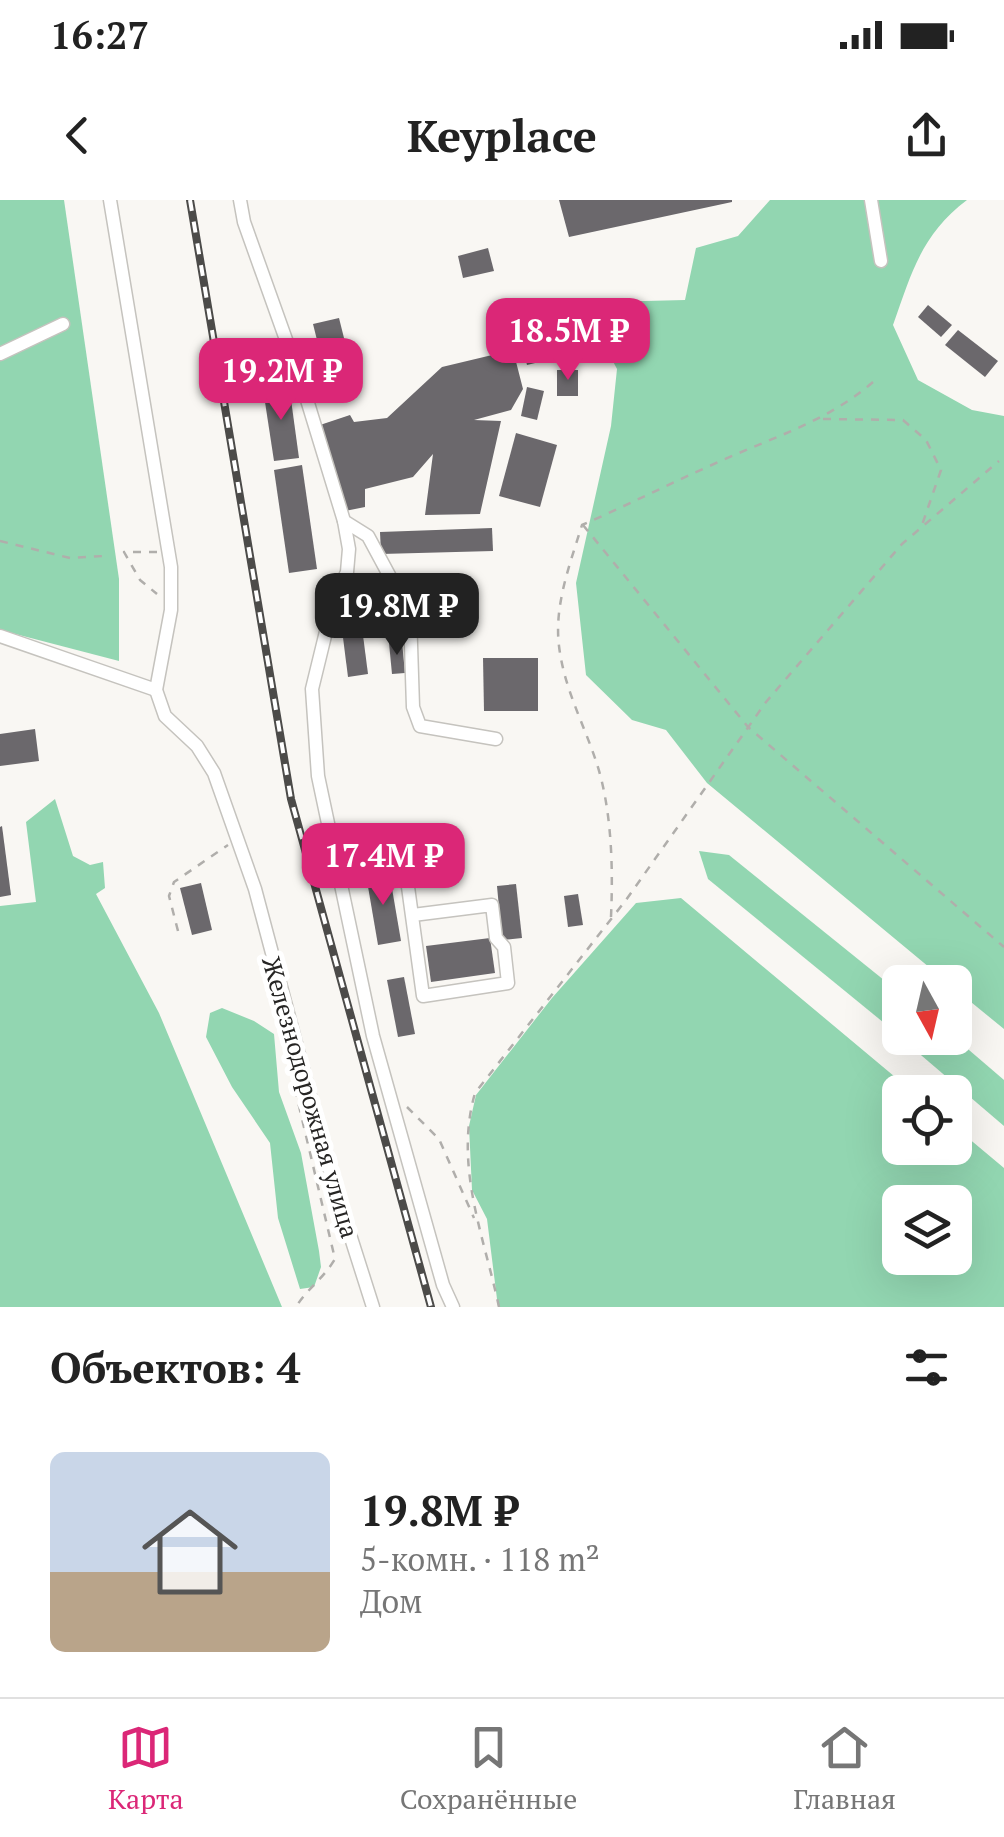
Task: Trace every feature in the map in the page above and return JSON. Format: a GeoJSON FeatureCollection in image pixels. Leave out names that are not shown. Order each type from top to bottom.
{"type":"FeatureCollection","features":[{"type":"Feature","properties":{"kind":"street"},"geometry":{"type":"LineString","coordinates":[[0,636],[156,690],[172,610],[169,552],[110,200]]}},
{"type":"Feature","properties":{"kind":"street"},"geometry":{"type":"LineString","coordinates":[[240,200],[344,521],[349,549],[347,572],[333,603],[312,689],[318,776],[373,1036],[443,1285],[453,1307]]}},
{"type":"Feature","properties":{"kind":"street"},"geometry":{"type":"LineString","coordinates":[[871,200],[881,261]]}},
{"type":"Feature","properties":{"kind":"street"},"geometry":{"type":"LineString","coordinates":[[0,354],[63,324]]}},
{"type":"Feature","properties":{"kind":"street"},"geometry":{"type":"LineString","coordinates":[[344,521],[368,536],[410,614],[413,707],[420,726],[496,739]]}},
{"type":"Feature","properties":{"kind":"street","name":"Железнодорожная улица"},"geometry":{"type":"LineString","coordinates":[[156,690],[165,716],[198,746],[214,773],[255,889],[332,1175],[373,1307]]}},
{"type":"Feature","properties":{"kind":"street"},"geometry":{"type":"LineString","coordinates":[[339,873],[405,865],[423,996],[508,983],[504,947],[496,938],[492,905],[413,915]]}},
{"type":"Feature","properties":{"kind":"path"},"geometry":{"type":"LineString","coordinates":[[611,920],[613,877],[602,780],[569,699],[558,642],[562,589],[582,525],[656,489],[822,419],[873,382]]}},
{"type":"Feature","properties":{"kind":"path"},"geometry":{"type":"LineString","coordinates":[[822,419],[903,420],[926,440],[941,470],[921,528]]}},
{"type":"Feature","properties":{"kind":"path"},"geometry":{"type":"LineString","coordinates":[[499,1307],[470,1191],[467,1122],[474,1093],[611,920],[748,728],[902,544],[999,461]]}},
{"type":"Feature","properties":{"kind":"path"},"geometry":{"type":"LineString","coordinates":[[582,525],[748,728],[1004,947]]}},
{"type":"Feature","properties":{"kind":"path"},"geometry":{"type":"LineString","coordinates":[[0,541],[70,558],[104,556]]}},
{"type":"Feature","properties":{"kind":"path"},"geometry":{"type":"LineString","coordinates":[[169,552],[124,552],[140,580],[172,610]]}},
{"type":"Feature","properties":{"kind":"path"},"geometry":{"type":"LineString","coordinates":[[178,931],[169,896],[174,882],[234,841]]}},
{"type":"Feature","properties":{"kind":"path","name":"Железнодорожная улица"},"geometry":{"type":"LineString","coordinates":[[295,1088],[335,1260],[318,1286],[303,1296],[296,1307]]}},
{"type":"Feature","properties":{"kind":"path"},"geometry":{"type":"LineString","coordinates":[[391,1094],[439,1139],[484,1243]]}},
{"type":"Feature","properties":{"kind":"green space"},"geometry":{"type":"Polygon","coordinates":[[[0,200],[64,200],[119,579],[119,661],[0,630],[0,200]]]}},
{"type":"Feature","properties":{"kind":"green space"},"geometry":{"type":"Polygon","coordinates":[[[770,200],[967,200],[928,241],[893,325],[918,380],[972,410],[1004,416],[1004,1029],[972,1003],[972,965],[926,965],[707,783],[666,730],[632,720],[586,675],[576,583],[611,426],[617,369],[605,346],[605,302],[685,300],[696,248],[738,236],[770,200]]]}},
{"type":"Feature","properties":{"kind":"green space"},"geometry":{"type":"Polygon","coordinates":[[[55,799],[73,856],[90,865],[103,862],[105,888],[96,894],[159,1013],[282,1307],[0,1307],[0,906],[36,902],[26,822],[55,799]]]}},
{"type":"Feature","properties":{"kind":"green space"},"geometry":{"type":"Polygon","coordinates":[[[699,851],[729,855],[882,978],[882,1021],[708,879],[699,851]]]}},
{"type":"Feature","properties":{"kind":"green space"},"geometry":{"type":"Polygon","coordinates":[[[681,898],[893,1075],[882,1075],[882,1165],[972,1165],[972,1141],[1004,1168],[1004,1307],[498,1307],[487,1219],[472,1190],[469,1126],[476,1095],[552,998],[636,903],[681,898]]]}},
{"type":"Feature","properties":{"kind":"green space"},"geometry":{"type":"Polygon","coordinates":[[[222,1008],[274,1034],[279,1092],[301,1153],[319,1251],[321,1267],[314,1287],[300,1289],[278,1218],[270,1143],[232,1087],[206,1037],[210,1013],[222,1008]]]}},
{"type":"Feature","properties":{"kind":"green space"},"geometry":{"type":"Polygon","coordinates":[[[972,1053],[1004,1080],[1004,1126],[972,1099],[972,1075],[944,1075],[921,1055],[972,1053]]]}},
{"type":"Feature","properties":{"kind":"building"},"geometry":{"type":"Polygon","coordinates":[[[559,200],[732,200],[732,202],[569,237],[559,200]]]}},
{"type":"Feature","properties":{"kind":"building"},"geometry":{"type":"Polygon","coordinates":[[[488,248],[494,271],[463,278],[458,256],[488,248]]]}},
{"type":"Feature","properties":{"kind":"building"},"geometry":{"type":"Polygon","coordinates":[[[928,305],[952,325],[941,337],[918,317],[928,305]]]}},
{"type":"Feature","properties":{"kind":"building"},"geometry":{"type":"Polygon","coordinates":[[[580,314],[588,350],[527,365],[518,329],[580,314]]]}},
{"type":"Feature","properties":{"kind":"building"},"geometry":{"type":"Polygon","coordinates":[[[339,318],[354,378],[328,384],[313,324],[339,318]]]}},
{"type":"Feature","properties":{"kind":"building"},"geometry":{"type":"Polygon","coordinates":[[[958,330],[998,361],[985,377],[945,345],[958,330]]]}},
{"type":"Feature","properties":{"kind":"building"},"geometry":{"type":"Polygon","coordinates":[[[513,350],[523,389],[511,410],[474,420],[501,421],[480,514],[425,515],[433,454],[413,477],[365,489],[365,507],[345,511],[320,425],[350,415],[354,422],[387,418],[442,367],[513,350]]]}},
{"type":"Feature","properties":{"kind":"building"},"geometry":{"type":"Polygon","coordinates":[[[557,370],[578,370],[578,396],[557,396],[557,370]]]}},
{"type":"Feature","properties":{"kind":"building"},"geometry":{"type":"Polygon","coordinates":[[[289,385],[299,458],[274,461],[263,389],[289,385]]]}},
{"type":"Feature","properties":{"kind":"building"},"geometry":{"type":"Polygon","coordinates":[[[527,387],[544,391],[537,420],[521,416],[527,387]]]}},
{"type":"Feature","properties":{"kind":"building"},"geometry":{"type":"Polygon","coordinates":[[[516,433],[557,445],[540,507],[499,496],[516,433]]]}},
{"type":"Feature","properties":{"kind":"building"},"geometry":{"type":"Polygon","coordinates":[[[302,465],[317,569],[289,573],[274,470],[302,465]]]}},
{"type":"Feature","properties":{"kind":"building"},"geometry":{"type":"Polygon","coordinates":[[[492,528],[493,551],[381,554],[380,532],[492,528]]]}},
{"type":"Feature","properties":{"kind":"building"},"geometry":{"type":"Polygon","coordinates":[[[361,620],[368,674],[348,677],[341,622],[361,620]]]}},
{"type":"Feature","properties":{"kind":"building"},"geometry":{"type":"Polygon","coordinates":[[[402,642],[405,673],[392,674],[389,643],[402,642]]]}},
{"type":"Feature","properties":{"kind":"building"},"geometry":{"type":"Polygon","coordinates":[[[483,658],[538,658],[538,711],[484,711],[483,658]]]}},
{"type":"Feature","properties":{"kind":"building"},"geometry":{"type":"Polygon","coordinates":[[[35,729],[39,761],[0,766],[0,734],[35,729]]]}},
{"type":"Feature","properties":{"kind":"building"},"geometry":{"type":"Polygon","coordinates":[[[0,827],[11,895],[0,897],[0,827]]]}},
{"type":"Feature","properties":{"kind":"building"},"geometry":{"type":"Polygon","coordinates":[[[389,871],[401,941],[378,945],[366,875],[389,871]]]}},
{"type":"Feature","properties":{"kind":"building"},"geometry":{"type":"Polygon","coordinates":[[[201,883],[212,930],[192,935],[180,888],[201,883]]]}},
{"type":"Feature","properties":{"kind":"building"},"geometry":{"type":"Polygon","coordinates":[[[516,884],[522,938],[502,940],[497,886],[516,884]]]}},
{"type":"Feature","properties":{"kind":"building"},"geometry":{"type":"Polygon","coordinates":[[[578,894],[583,925],[568,927],[564,896],[578,894]]]}},
{"type":"Feature","properties":{"kind":"building"},"geometry":{"type":"Polygon","coordinates":[[[490,938],[495,973],[431,982],[426,946],[490,938]]]}},
{"type":"Feature","properties":{"kind":"building"},"geometry":{"type":"Polygon","coordinates":[[[404,977],[415,1034],[398,1037],[387,980],[404,977]]]}},
{"type":"Feature","properties":{"kind":"railway"},"geometry":{"type":"LineString","coordinates":[[190,200],[291,799],[431,1307]]}}]}
